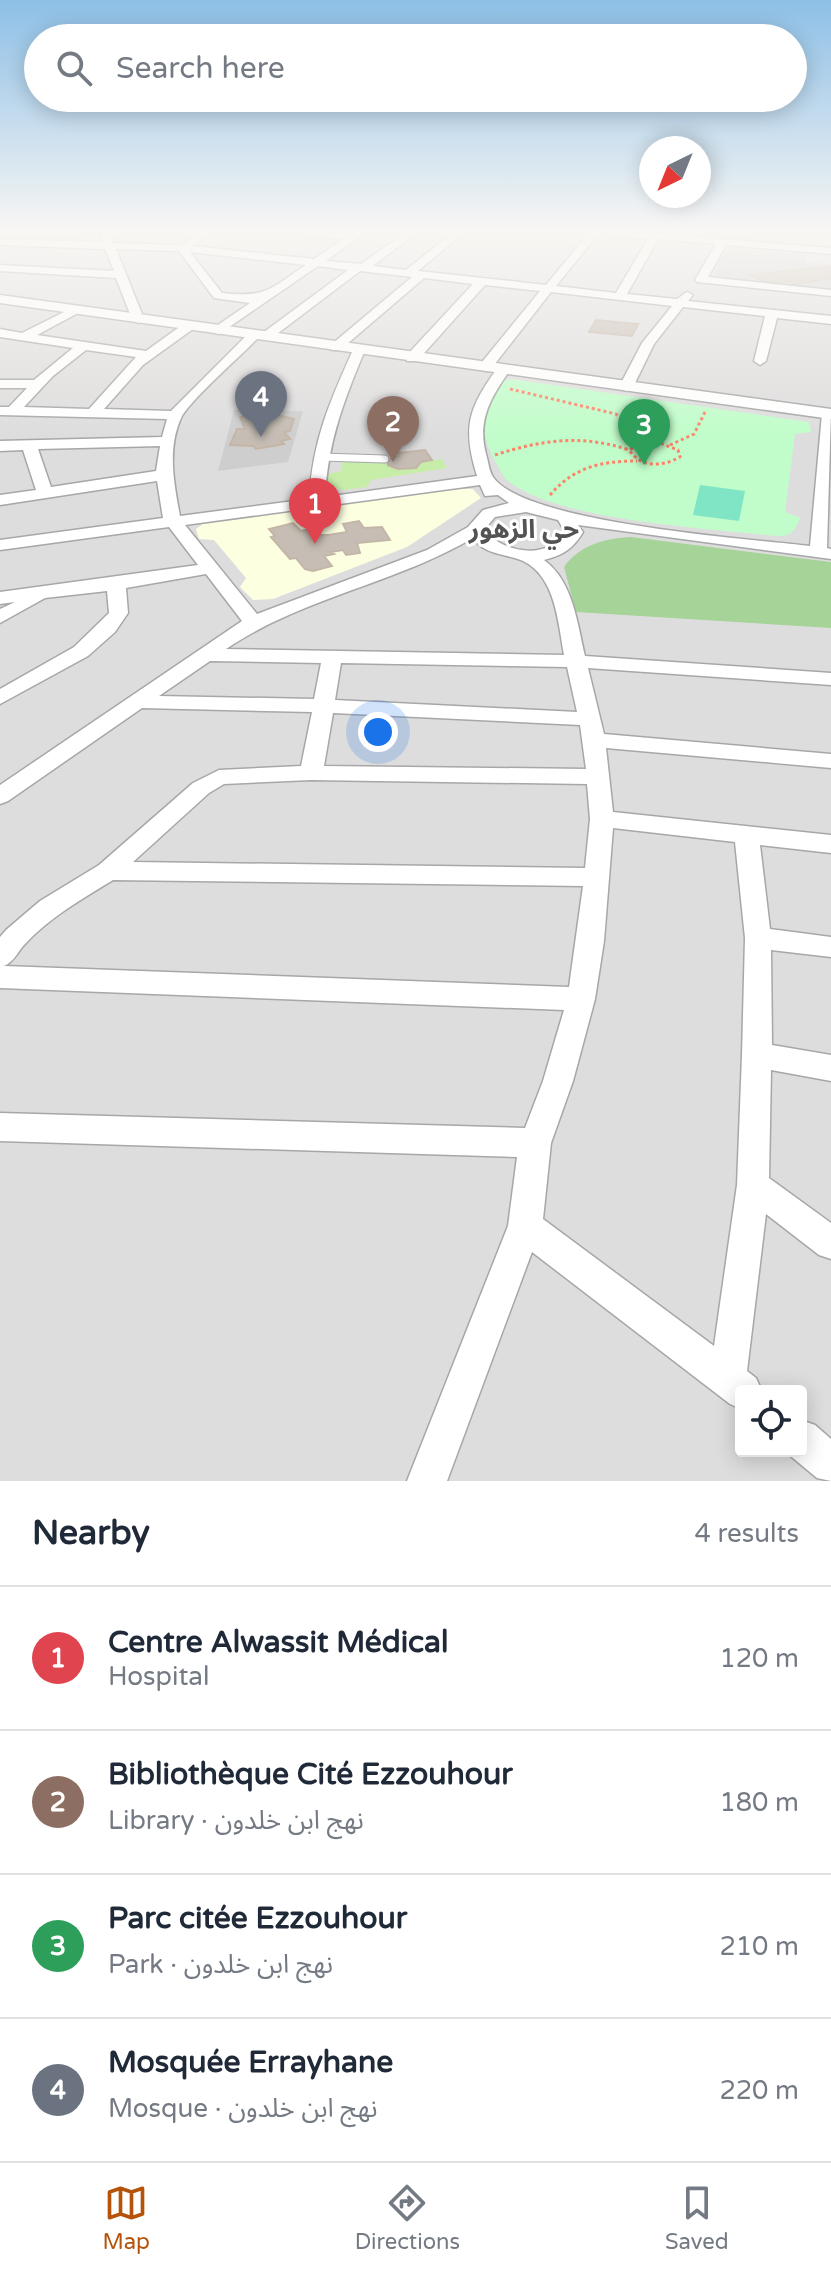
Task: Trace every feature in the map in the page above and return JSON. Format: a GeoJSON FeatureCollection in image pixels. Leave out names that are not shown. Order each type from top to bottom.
{"type":"FeatureCollection","features":[{"type":"Feature","properties":{"kind":"street"},"geometry":{"type":"LineString","coordinates":[[0,545],[486,480],[533,508],[564,517],[631,529],[824,553],[830,414],[1,299]]}},
{"type":"Feature","properties":{"kind":"street"},"geometry":{"type":"LineString","coordinates":[[130,299],[138,319]]}},
{"type":"Feature","properties":{"kind":"street"},"geometry":{"type":"LineString","coordinates":[[219,330],[261,299]]}},
{"type":"Feature","properties":{"kind":"street"},"geometry":{"type":"LineString","coordinates":[[253,622],[172,520],[164,475],[168,441],[175,415],[259,336],[314,299]]}},
{"type":"Feature","properties":{"kind":"street"},"geometry":{"type":"LineString","coordinates":[[336,347],[388,299]]}},
{"type":"Feature","properties":{"kind":"street"},"geometry":{"type":"LineString","coordinates":[[412,358],[466,299]]}},
{"type":"Feature","properties":{"kind":"street"},"geometry":{"type":"LineString","coordinates":[[485,367],[540,299]]}},
{"type":"Feature","properties":{"kind":"street"},"geometry":{"type":"LineString","coordinates":[[641,299],[831,320]]}},
{"type":"Feature","properties":{"kind":"street"},"geometry":{"type":"LineString","coordinates":[[626,387],[648,343],[684,299]]}},
{"type":"Feature","properties":{"kind":"street"},"geometry":{"type":"LineString","coordinates":[[0,347],[76,310]]}},
{"type":"Feature","properties":{"kind":"street"},"geometry":{"type":"LineString","coordinates":[[760,361],[772,314]]}},
{"type":"Feature","properties":{"kind":"street"},"geometry":{"type":"LineString","coordinates":[[93,413],[114,387],[148,355],[189,326]]}},
{"type":"Feature","properties":{"kind":"street"},"geometry":{"type":"LineString","coordinates":[[0,333],[148,355]]}},
{"type":"Feature","properties":{"kind":"street"},"geometry":{"type":"LineString","coordinates":[[6,412],[83,346]]}},
{"type":"Feature","properties":{"kind":"street"},"geometry":{"type":"LineString","coordinates":[[317,501],[321,457],[330,417],[359,350]]}},
{"type":"Feature","properties":{"kind":"street"},"geometry":{"type":"LineString","coordinates":[[497,510],[473,437],[474,418],[503,370]]}},
{"type":"Feature","properties":{"kind":"street"},"geometry":{"type":"LineString","coordinates":[[0,384],[37,384]]}},
{"type":"Feature","properties":{"kind":"street"},"geometry":{"type":"LineString","coordinates":[[6,412],[175,415]]}},
{"type":"Feature","properties":{"kind":"street"},"geometry":{"type":"LineString","coordinates":[[0,446],[168,441]]}},
{"type":"Feature","properties":{"kind":"street"},"geometry":{"type":"LineString","coordinates":[[29,446],[46,495]]}},
{"type":"Feature","properties":{"kind":"street"},"geometry":{"type":"LineString","coordinates":[[0,500],[164,475]]}},
{"type":"Feature","properties":{"kind":"street"},"geometry":{"type":"LineString","coordinates":[[0,796],[253,622],[433,554],[475,530],[477,522],[497,510],[533,508]]}},
{"type":"Feature","properties":{"kind":"street"},"geometry":{"type":"LineString","coordinates":[[427,1481],[525,1226],[535,1143],[558,1081],[581,999],[591,941],[602,819],[590,729],[561,596],[559,554],[574,532],[572,524],[564,517]]}},
{"type":"Feature","properties":{"kind":"street"},"geometry":{"type":"LineString","coordinates":[[433,554],[489,546],[526,555],[559,554],[631,529]]}},
{"type":"Feature","properties":{"kind":"street"},"geometry":{"type":"LineString","coordinates":[[475,530],[489,546]]}},
{"type":"Feature","properties":{"kind":"street"},"geometry":{"type":"LineString","coordinates":[[0,598],[116,584],[211,568]]}},
{"type":"Feature","properties":{"kind":"street"},"geometry":{"type":"LineString","coordinates":[[0,698],[73,655],[108,629],[119,613],[116,584]]}},
{"type":"Feature","properties":{"kind":"street"},"geometry":{"type":"LineString","coordinates":[[0,617],[47,592]]}},
{"type":"Feature","properties":{"kind":"street"},"geometry":{"type":"LineString","coordinates":[[205,655],[576,661],[831,679]]}},
{"type":"Feature","properties":{"kind":"street"},"geometry":{"type":"LineString","coordinates":[[311,773],[332,659]]}},
{"type":"Feature","properties":{"kind":"street"},"geometry":{"type":"LineString","coordinates":[[137,702],[322,706],[590,729],[831,761]]}},
{"type":"Feature","properties":{"kind":"street"},"geometry":{"type":"LineString","coordinates":[[0,957],[15,937],[49,908],[108,871],[214,779],[231,775],[311,773],[596,777]]}},
{"type":"Feature","properties":{"kind":"street"},"geometry":{"type":"LineString","coordinates":[[602,819],[831,844]]}},
{"type":"Feature","properties":{"kind":"street"},"geometry":{"type":"LineString","coordinates":[[735,1385],[753,1185],[757,1055],[758,938],[747,837]]}},
{"type":"Feature","properties":{"kind":"street"},"geometry":{"type":"LineString","coordinates":[[108,871],[595,877]]}},
{"type":"Feature","properties":{"kind":"street"},"geometry":{"type":"LineString","coordinates":[[758,938],[831,947]]}},
{"type":"Feature","properties":{"kind":"street"},"geometry":{"type":"LineString","coordinates":[[0,977],[581,999]]}},
{"type":"Feature","properties":{"kind":"street"},"geometry":{"type":"LineString","coordinates":[[757,1055],[831,1068]]}},
{"type":"Feature","properties":{"kind":"street"},"geometry":{"type":"LineString","coordinates":[[0,1127],[535,1143]]}},
{"type":"Feature","properties":{"kind":"street"},"geometry":{"type":"LineString","coordinates":[[753,1185],[831,1243]]}},
{"type":"Feature","properties":{"kind":"street"},"geometry":{"type":"LineString","coordinates":[[525,1226],[735,1385]]}},
{"type":"Feature","properties":{"kind":"street"},"geometry":{"type":"LineString","coordinates":[[807,1444],[831,1464]]}},
{"type":"Feature","properties":{"kind":"lane"},"geometry":{"type":"LineString","coordinates":[[321,457],[385,459]]}},
{"type":"Feature","properties":{"kind":"path"},"geometry":{"type":"LineString","coordinates":[[492,385],[616,414],[646,442]]}},
{"type":"Feature","properties":{"kind":"path"},"geometry":{"type":"LineString","coordinates":[[670,445],[698,429],[711,398]]}},
{"type":"Feature","properties":{"kind":"path"},"geometry":{"type":"LineString","coordinates":[[480,461],[555,438],[600,441],[629,450],[639,461]]}},
{"type":"Feature","properties":{"kind":"path"},"geometry":{"type":"LineString","coordinates":[[533,508],[568,473],[599,465],[639,461],[656,464],[677,460],[681,454],[670,445],[646,442],[636,444],[629,450]]}},
{"type":"Feature","properties":{"kind":"shaded area"},"geometry":{"type":"Polygon","coordinates":[[[0,299],[831,299],[831,1481],[0,1481],[0,299]]]}},
{"type":"Feature","properties":{"kind":"shaded area"},"geometry":{"type":"Polygon","coordinates":[[[234,410],[303,411],[288,462],[218,471],[234,410]]]}},
{"type":"Feature","properties":{"kind":"shaded area"},"geometry":{"type":"Polygon","coordinates":[[[473,489],[481,498],[407,547],[273,599],[253,600],[240,587],[246,578],[214,540],[199,539],[196,529],[205,522],[473,489]]]}},
{"type":"Feature","properties":{"kind":"green space"},"geometry":{"type":"Polygon","coordinates":[[[511,379],[809,422],[811,432],[795,434],[785,512],[800,518],[796,527],[791,533],[780,536],[674,526],[597,514],[531,495],[504,477],[489,449],[484,429],[485,412],[494,393],[500,382],[511,379]]]}},
{"type":"Feature","properties":{"kind":"green space"},"geometry":{"type":"Polygon","coordinates":[[[343,459],[377,460],[403,470],[416,468],[421,462],[442,459],[447,468],[371,480],[367,487],[342,490],[328,486],[328,474],[341,471],[343,459]]]}},
{"type":"Feature","properties":{"kind":"green space"},"geometry":{"type":"Polygon","coordinates":[[[700,485],[745,491],[739,521],[693,515],[700,485]]]}},
{"type":"Feature","properties":{"kind":"green space"},"geometry":{"type":"Polygon","coordinates":[[[631,537],[831,562],[831,628],[576,612],[564,567],[585,548],[612,539],[631,537]]]}},
{"type":"Feature","properties":{"kind":"building"},"geometry":{"type":"Polygon","coordinates":[[[596,320],[638,324],[632,336],[589,332],[596,320]]]}},
{"type":"Feature","properties":{"kind":"building"},"geometry":{"type":"Polygon","coordinates":[[[269,413],[294,419],[290,431],[284,432],[290,439],[281,441],[284,444],[256,449],[253,446],[230,445],[237,429],[245,429],[240,417],[269,413]]]}},
{"type":"Feature","properties":{"kind":"building"},"geometry":{"type":"Polygon","coordinates":[[[425,450],[432,460],[421,462],[416,468],[398,469],[388,465],[388,460],[399,456],[399,453],[425,450]]]}},
{"type":"Feature","properties":{"kind":"building"},"geometry":{"type":"Polygon","coordinates":[[[359,521],[364,528],[382,527],[390,540],[357,543],[360,553],[346,555],[343,550],[331,552],[334,554],[324,556],[332,566],[313,571],[305,569],[296,558],[290,559],[271,537],[275,536],[269,529],[293,523],[301,531],[308,529],[314,535],[328,535],[347,532],[343,524],[359,521]]]}},
{"type":"Feature","properties":{"kind":"place","name":"Mosquée Errayhane"},"geometry":{"type":"Point","coordinates":[261,437]}},
{"type":"Feature","properties":{"kind":"place","name":"Bibliothèque Cité Ezzouhour"},"geometry":{"type":"Point","coordinates":[393,462]}},
{"type":"Feature","properties":{"kind":"place","name":"Parc citée Ezzouhour"},"geometry":{"type":"Point","coordinates":[644,465]}},
{"type":"Feature","properties":{"kind":"place","name":"Centre Alwassit Médical"},"geometry":{"type":"Point","coordinates":[315,544]}},
{"type":"Feature","properties":{"kind":"district","name":"حي الزهور"},"geometry":{"type":"Point","coordinates":[524,529]}}]}
